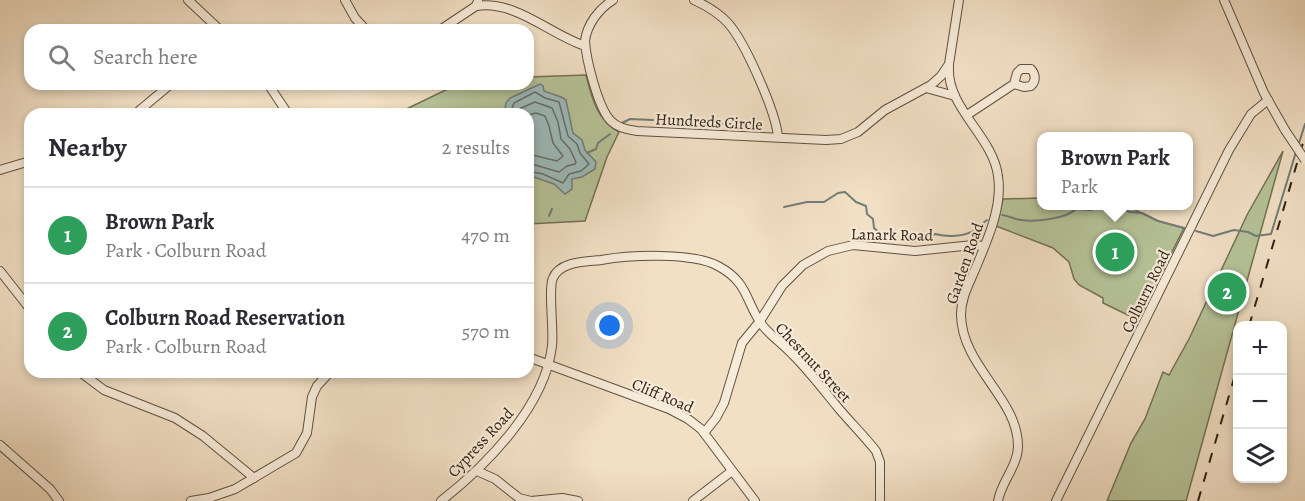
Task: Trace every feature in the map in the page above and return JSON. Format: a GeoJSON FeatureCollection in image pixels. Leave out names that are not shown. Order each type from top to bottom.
{"type":"FeatureCollection","features":[{"type":"Feature","properties":{"kind":"street"},"geometry":{"type":"LineString","coordinates":[[188,0],[213,24]]}},
{"type":"Feature","properties":{"kind":"street"},"geometry":{"type":"LineString","coordinates":[[345,0],[360,24]]}},
{"type":"Feature","properties":{"kind":"street"},"geometry":{"type":"LineString","coordinates":[[448,24],[477,3],[503,2],[563,37],[585,46],[586,34],[593,20],[613,0]]}},
{"type":"Feature","properties":{"kind":"street","name":"Hundreds Circle"},"geometry":{"type":"LineString","coordinates":[[585,46],[603,109],[609,119],[621,127],[637,131],[778,137],[773,114],[737,36],[719,15],[694,0]]}},
{"type":"Feature","properties":{"kind":"street"},"geometry":{"type":"LineString","coordinates":[[778,137],[826,140],[846,138],[862,129],[885,110],[926,88],[941,76],[949,64],[960,0]]}},
{"type":"Feature","properties":{"kind":"street"},"geometry":{"type":"LineString","coordinates":[[1224,0],[1268,100],[1305,160]]}},
{"type":"Feature","properties":{"kind":"street","name":"Garden Road"},"geometry":{"type":"LineString","coordinates":[[949,64],[950,81],[955,96],[992,155],[998,175],[997,206],[964,296],[961,318],[969,350],[1012,419],[1017,437],[1017,454],[1002,485],[998,501]]}},
{"type":"Feature","properties":{"kind":"street"},"geometry":{"type":"LineString","coordinates":[[967,115],[1014,84]]}},
{"type":"Feature","properties":{"kind":"street"},"geometry":{"type":"LineString","coordinates":[[926,88],[955,96]]}},
{"type":"Feature","properties":{"kind":"street"},"geometry":{"type":"LineString","coordinates":[[142,108],[164,90]]}},
{"type":"Feature","properties":{"kind":"street"},"geometry":{"type":"LineString","coordinates":[[272,90],[284,108]]}},
{"type":"Feature","properties":{"kind":"street","name":"Colburn Road"},"geometry":{"type":"LineString","coordinates":[[1056,501],[1229,150],[1251,114],[1268,100]]}},
{"type":"Feature","properties":{"kind":"street"},"geometry":{"type":"LineString","coordinates":[[0,170],[24,163]]}},
{"type":"Feature","properties":{"kind":"street","name":"Lanark Road"},"geometry":{"type":"LineString","coordinates":[[760,321],[791,275],[813,258],[833,249],[858,245],[915,251],[983,246]]}},
{"type":"Feature","properties":{"kind":"street","name":"Cypress Road"},"geometry":{"type":"LineString","coordinates":[[441,501],[477,471],[526,413],[548,364],[554,331],[551,279],[557,271],[567,265],[610,258],[657,257],[708,261],[739,281],[760,321]]}},
{"type":"Feature","properties":{"kind":"street"},"geometry":{"type":"LineString","coordinates":[[0,271],[24,301]]}},
{"type":"Feature","properties":{"kind":"street","name":"Chestnut Street"},"geometry":{"type":"LineString","coordinates":[[704,433],[724,403],[742,343],[760,321],[794,356],[876,451],[880,462],[880,501]]}},
{"type":"Feature","properties":{"kind":"street","name":"Cliff Road"},"geometry":{"type":"LineString","coordinates":[[534,359],[677,413],[692,421],[704,433],[755,501]]}},
{"type":"Feature","properties":{"kind":"street"},"geometry":{"type":"LineString","coordinates":[[88,378],[104,390],[175,418],[203,436],[254,478]]}},
{"type":"Feature","properties":{"kind":"street"},"geometry":{"type":"LineString","coordinates":[[191,501],[235,489],[296,453],[307,433],[312,397],[317,386],[324,378]]}},
{"type":"Feature","properties":{"kind":"street"},"geometry":{"type":"LineString","coordinates":[[0,445],[50,489],[59,501]]}},
{"type":"Feature","properties":{"kind":"street"},"geometry":{"type":"LineString","coordinates":[[477,471],[495,479],[519,498],[531,501],[562,498],[578,501]]}},
{"type":"Feature","properties":{"kind":"street"},"geometry":{"type":"LineString","coordinates":[[693,501],[732,471]]}},
{"type":"Feature","properties":{"kind":"green space"},"geometry":{"type":"Polygon","coordinates":[[[586,75],[600,115],[619,132],[607,157],[585,221],[534,224],[534,108],[408,108],[446,90],[534,90],[534,77],[586,75]]]}},
{"type":"Feature","properties":{"kind":"green space"},"geometry":{"type":"Polygon","coordinates":[[[1283,151],[1236,321],[1233,321],[1233,331],[1186,501],[1107,501],[1131,443],[1145,419],[1163,372],[1169,375],[1189,339],[1247,215],[1283,151]]]}},
{"type":"Feature","properties":{"kind":"green space"},"geometry":{"type":"Polygon","coordinates":[[[1037,198],[1037,210],[1135,210],[1158,221],[1184,228],[1138,320],[1103,303],[1103,298],[1079,285],[1074,279],[1069,262],[1053,248],[996,226],[1003,199],[1037,198]]]}},
{"type":"Feature","properties":{"kind":"water"},"geometry":{"type":"Polygon","coordinates":[[[540,84],[544,91],[566,100],[573,133],[582,140],[585,150],[596,162],[595,169],[582,177],[572,179],[572,189],[565,194],[554,184],[534,177],[534,108],[505,108],[510,98],[527,90],[534,90],[534,87],[540,84]]]}},
{"type":"Feature","properties":{"kind":"waterway"},"geometry":{"type":"LineString","coordinates":[[622,123],[630,119],[653,120]]}},
{"type":"Feature","properties":{"kind":"waterway"},"geometry":{"type":"LineString","coordinates":[[696,120],[718,124],[738,124],[748,128]]}},
{"type":"Feature","properties":{"kind":"waterway"},"geometry":{"type":"LineString","coordinates":[[1298,146],[1305,124]]}},
{"type":"Feature","properties":{"kind":"waterway"},"geometry":{"type":"LineString","coordinates":[[587,153],[596,149],[598,143],[610,134]]}},
{"type":"Feature","properties":{"kind":"waterway"},"geometry":{"type":"LineString","coordinates":[[1196,231],[1213,236],[1234,230],[1256,236],[1271,234],[1296,152]]}},
{"type":"Feature","properties":{"kind":"waterway"},"geometry":{"type":"LineString","coordinates":[[784,207],[807,202],[824,202],[838,193],[845,192],[856,202],[866,206],[867,214],[873,219],[874,228],[882,235]]}},
{"type":"Feature","properties":{"kind":"waterway"},"geometry":{"type":"LineString","coordinates":[[549,216],[552,209]]}},
{"type":"Feature","properties":{"kind":"waterway"},"geometry":{"type":"LineString","coordinates":[[1002,215],[1034,221],[1058,217],[1074,210]]}},
{"type":"Feature","properties":{"kind":"waterway"},"geometry":{"type":"LineString","coordinates":[[1125,210],[1142,213],[1158,221],[1184,228]]}},
{"type":"Feature","properties":{"kind":"waterway"},"geometry":{"type":"LineString","coordinates":[[898,240],[918,241],[935,234],[961,235],[975,230],[987,220]]}},
{"type":"Feature","properties":{"kind":"railway"},"geometry":{"type":"LineString","coordinates":[[1250,321],[1305,136]]}},
{"type":"Feature","properties":{"kind":"railway"},"geometry":{"type":"LineString","coordinates":[[1198,501],[1235,375]]}},
{"type":"Feature","properties":{"kind":"place","name":"Brown Park"},"geometry":{"type":"Point","coordinates":[1115,252]}},
{"type":"Feature","properties":{"kind":"place","name":"Colburn Road Reservation"},"geometry":{"type":"Point","coordinates":[1227,292]}}]}
